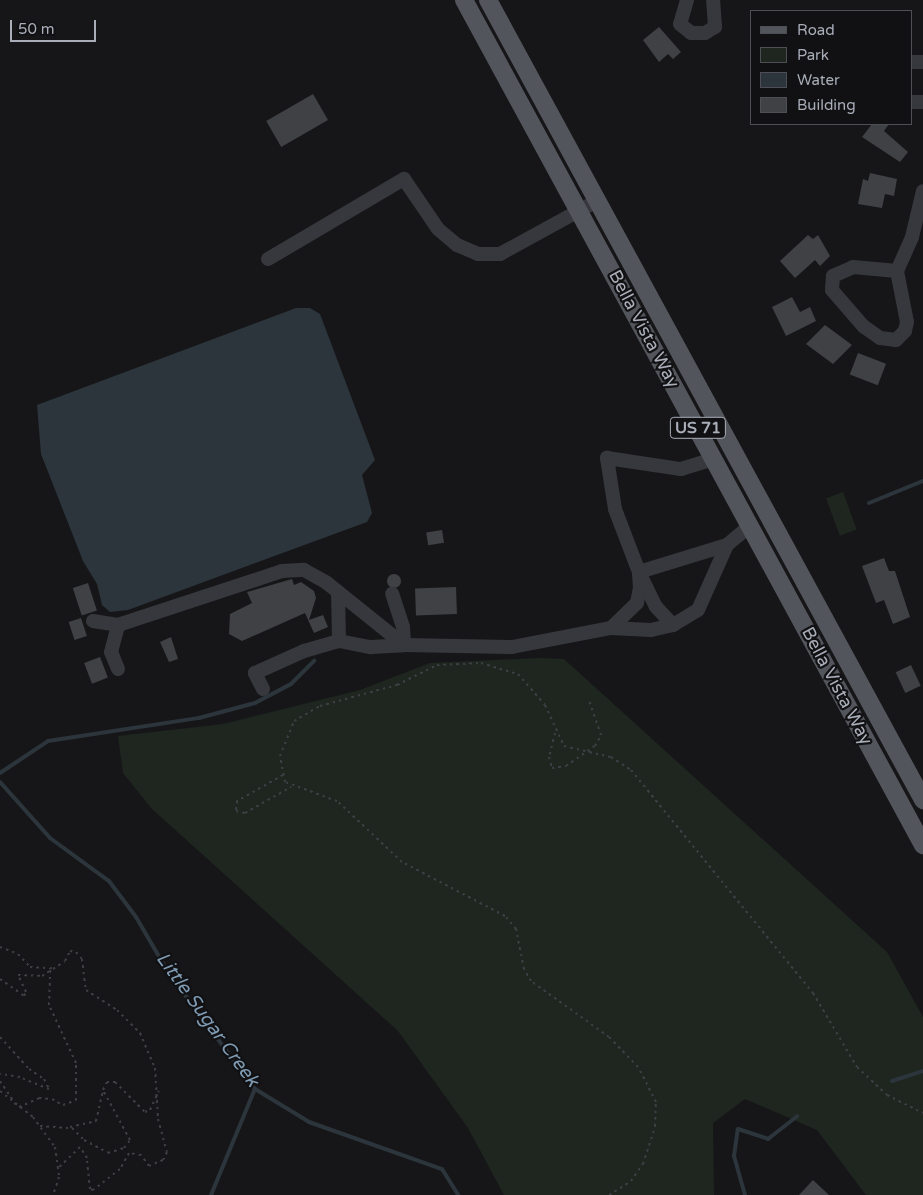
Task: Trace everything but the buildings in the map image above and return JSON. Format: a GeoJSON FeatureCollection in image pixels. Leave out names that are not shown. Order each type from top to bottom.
{"type":"FeatureCollection","features":[{"type":"Feature","properties":{"kind":"main road","name":"Bella Vista Way"},"geometry":{"type":"LineString","coordinates":[[464,0],[923,845]]}},
{"type":"Feature","properties":{"kind":"main road","name":"Bella Vista Way"},"geometry":{"type":"LineString","coordinates":[[488,0],[923,800]]}},
{"type":"Feature","properties":{"kind":"street"},"geometry":{"type":"LineString","coordinates":[[687,0],[680,24],[691,33],[705,33],[715,27],[713,0]]}},
{"type":"Feature","properties":{"kind":"street"},"geometry":{"type":"LineString","coordinates":[[268,259],[404,179],[438,229],[457,245],[478,254],[500,254],[579,209],[597,201]]}},
{"type":"Feature","properties":{"kind":"street"},"geometry":{"type":"LineString","coordinates":[[897,271],[853,267],[833,276],[831,283],[832,290],[849,312],[864,327],[888,340],[905,332],[907,322],[897,271],[912,237],[923,191]]}},
{"type":"Feature","properties":{"kind":"street"},"geometry":{"type":"LineString","coordinates":[[673,625],[656,607],[639,572],[615,509],[607,458],[681,469],[714,459]]}},
{"type":"Feature","properties":{"kind":"street"},"geometry":{"type":"LineString","coordinates":[[639,572],[727,545],[750,526]]}},
{"type":"Feature","properties":{"kind":"street"},"geometry":{"type":"LineString","coordinates":[[263,689],[255,673],[304,651],[339,641],[371,647],[404,645],[512,647],[610,628],[651,630],[673,625],[698,610],[727,545]]}},
{"type":"Feature","properties":{"kind":"street"},"geometry":{"type":"LineString","coordinates":[[93,621],[118,625],[282,571],[304,570],[338,592],[404,645]]}},
{"type":"Feature","properties":{"kind":"street"},"geometry":{"type":"LineString","coordinates":[[610,628],[637,603],[639,572]]}},
{"type":"Feature","properties":{"kind":"street"},"geometry":{"type":"LineString","coordinates":[[338,592],[339,641]]}},
{"type":"Feature","properties":{"kind":"street"},"geometry":{"type":"LineString","coordinates":[[392,594],[403,627],[404,645]]}},
{"type":"Feature","properties":{"kind":"street"},"geometry":{"type":"LineString","coordinates":[[118,625],[112,652],[118,669]]}},
{"type":"Feature","properties":{"kind":"path"},"geometry":{"type":"LineString","coordinates":[[291,787],[283,776],[280,756],[294,720],[320,706],[397,685],[437,665],[481,663],[518,674],[545,705],[556,733],[564,746],[610,757],[631,770],[813,994],[857,1067],[887,1095],[923,1113]]}},
{"type":"Feature","properties":{"kind":"path"},"geometry":{"type":"LineString","coordinates":[[556,733],[549,756],[552,768],[558,770],[587,753],[601,735],[588,698]]}},
{"type":"Feature","properties":{"kind":"path"},"geometry":{"type":"LineString","coordinates":[[283,776],[237,801],[236,812],[245,813],[291,787],[322,793],[337,801],[402,862],[505,916],[516,929],[524,969],[531,981],[627,1053],[656,1102],[655,1126],[643,1164],[631,1181],[609,1195]]}},
{"type":"Feature","properties":{"kind":"path"},"geometry":{"type":"LineString","coordinates":[[0,947],[18,954],[30,967],[51,969]]}},
{"type":"Feature","properties":{"kind":"path"},"geometry":{"type":"LineString","coordinates":[[0,979],[24,996],[26,992],[18,975],[36,977],[65,961],[70,951],[81,956],[86,990],[117,1010],[147,1043],[159,1091],[158,1119],[167,1152],[163,1160],[149,1166],[140,1155],[129,1153],[120,1168],[93,1190],[90,1189],[87,1158],[80,1147],[59,1167]]}},
{"type":"Feature","properties":{"kind":"path"},"geometry":{"type":"LineString","coordinates":[[18,1107],[39,1098],[52,1099],[63,1105],[76,1100],[74,1055],[49,1005],[51,969]]}},
{"type":"Feature","properties":{"kind":"path"},"geometry":{"type":"LineString","coordinates":[[0,1037],[29,1069],[44,1079],[50,1089],[20,1077],[0,1074]]}},
{"type":"Feature","properties":{"kind":"path"},"geometry":{"type":"LineString","coordinates":[[0,1082],[18,1107]]}},
{"type":"Feature","properties":{"kind":"path"},"geometry":{"type":"LineString","coordinates":[[40,1126],[68,1128],[96,1121],[106,1082],[115,1082],[145,1112],[150,1110],[159,1091]]}},
{"type":"Feature","properties":{"kind":"path"},"geometry":{"type":"LineString","coordinates":[[68,1128],[106,1153],[128,1146],[130,1140],[103,1090]]}},
{"type":"Feature","properties":{"kind":"path"},"geometry":{"type":"LineString","coordinates":[[0,1092],[40,1126],[55,1148],[59,1167],[53,1195]]}},
{"type":"Feature","properties":{"kind":"green space"},"geometry":{"type":"Polygon","coordinates":[[[843,492],[857,530],[840,536],[826,498],[843,492]]]}},
{"type":"Feature","properties":{"kind":"green space"},"geometry":{"type":"Polygon","coordinates":[[[539,658],[564,659],[887,952],[923,1017],[923,1195],[866,1195],[817,1130],[745,1099],[713,1123],[714,1195],[504,1195],[468,1128],[398,1031],[152,809],[123,773],[118,736],[223,724],[360,690],[430,663],[539,658]]]}},
{"type":"Feature","properties":{"kind":"water"},"geometry":{"type":"Polygon","coordinates":[[[296,308],[310,308],[320,314],[375,460],[362,475],[372,513],[367,522],[128,610],[110,612],[102,605],[97,584],[83,561],[41,454],[37,405],[296,308]]]}},
{"type":"Feature","properties":{"kind":"waterway"},"geometry":{"type":"LineString","coordinates":[[869,503],[923,481]]}},
{"type":"Feature","properties":{"kind":"waterway"},"geometry":{"type":"LineString","coordinates":[[0,773],[48,741],[199,718],[255,703],[291,684],[314,661]]}},
{"type":"Feature","properties":{"kind":"waterway","name":"Little Sugar Creek"},"geometry":{"type":"LineString","coordinates":[[0,782],[50,838],[109,881],[136,917],[168,972],[255,1089],[309,1122],[442,1169],[458,1195]]}},
{"type":"Feature","properties":{"kind":"waterway"},"geometry":{"type":"LineString","coordinates":[[892,1081],[923,1071]]}},
{"type":"Feature","properties":{"kind":"waterway"},"geometry":{"type":"LineString","coordinates":[[211,1195],[255,1089]]}},
{"type":"Feature","properties":{"kind":"waterway"},"geometry":{"type":"LineString","coordinates":[[745,1195],[734,1156],[738,1129],[768,1139],[797,1116]]}}]}
